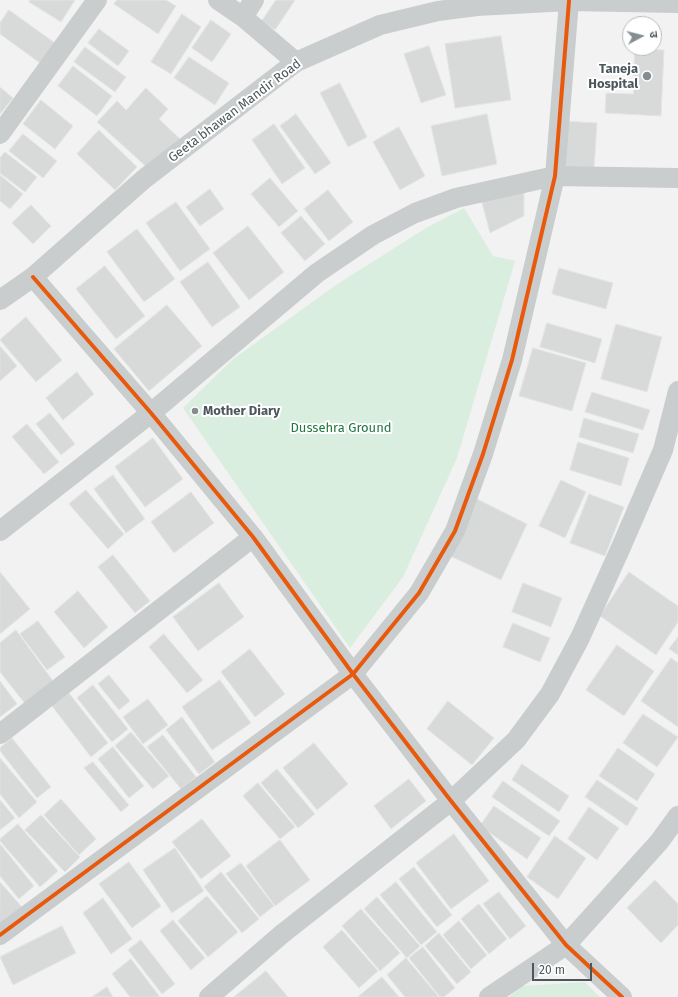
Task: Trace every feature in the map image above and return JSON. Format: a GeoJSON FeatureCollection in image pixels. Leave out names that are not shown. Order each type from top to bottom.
{"type":"FeatureCollection","features":[{"type":"Feature","properties":{"kind":"street"},"geometry":{"type":"LineString","coordinates":[[0,134],[98,0]]}},
{"type":"Feature","properties":{"kind":"street"},"geometry":{"type":"LineString","coordinates":[[218,0],[243,17],[296,62]]}},
{"type":"Feature","properties":{"kind":"street"},"geometry":{"type":"LineString","coordinates":[[243,17],[254,0]]}},
{"type":"Feature","properties":{"kind":"street"},"geometry":{"type":"LineString","coordinates":[[0,935],[353,674],[419,593],[455,531],[483,454],[512,360],[555,176],[569,1]]}},
{"type":"Feature","properties":{"kind":"street","name":"Geeta bhawan Mandir Road"},"geometry":{"type":"LineString","coordinates":[[2,296],[33,277],[144,179],[296,62],[417,8],[438,11],[476,6],[569,1],[678,3]]}},
{"type":"Feature","properties":{"kind":"street"},"geometry":{"type":"LineString","coordinates":[[0,531],[151,413],[317,273],[373,235],[415,213],[456,198],[555,176],[678,178]]}},
{"type":"Feature","properties":{"kind":"street"},"geometry":{"type":"LineString","coordinates":[[33,277],[151,413],[253,537],[353,674],[451,801],[566,945],[622,997]]}},
{"type":"Feature","properties":{"kind":"street"},"geometry":{"type":"LineString","coordinates":[[209,997],[282,934],[451,801],[516,740],[550,694],[580,638],[663,450],[678,391]]}},
{"type":"Feature","properties":{"kind":"street"},"geometry":{"type":"LineString","coordinates":[[0,734],[253,537]]}},
{"type":"Feature","properties":{"kind":"street"},"geometry":{"type":"LineString","coordinates":[[489,997],[566,945],[659,842],[678,816]]}},
{"type":"Feature","properties":{"kind":"green space","name":"Dussehra Ground"},"geometry":{"type":"Polygon","coordinates":[[[464,208],[493,256],[515,261],[457,458],[403,577],[350,648],[183,408],[232,360],[336,285],[426,228],[464,208]]]}},
{"type":"Feature","properties":{"kind":"green space"},"geometry":{"type":"Polygon","coordinates":[[[585,982],[600,997],[509,997],[522,986],[585,982]]]}},
{"type":"Feature","properties":{"kind":"building"},"geometry":{"type":"Polygon","coordinates":[[[30,0],[75,0],[61,22],[29,2],[30,0]]]}},
{"type":"Feature","properties":{"kind":"building"},"geometry":{"type":"Polygon","coordinates":[[[117,0],[166,0],[176,6],[158,34],[114,4],[117,0]]]}},
{"type":"Feature","properties":{"kind":"building"},"geometry":{"type":"Polygon","coordinates":[[[276,0],[295,0],[275,30],[262,21],[276,0]]]}},
{"type":"Feature","properties":{"kind":"building"},"geometry":{"type":"Polygon","coordinates":[[[9,10],[55,43],[40,63],[0,34],[0,23],[9,10]]]}},
{"type":"Feature","properties":{"kind":"building"},"geometry":{"type":"Polygon","coordinates":[[[182,14],[201,27],[171,74],[151,62],[182,14]]]}},
{"type":"Feature","properties":{"kind":"building"},"geometry":{"type":"Polygon","coordinates":[[[211,20],[231,34],[212,62],[192,48],[211,20]]]}},
{"type":"Feature","properties":{"kind":"building"},"geometry":{"type":"Polygon","coordinates":[[[99,29],[129,51],[118,66],[88,43],[99,29]]]}},
{"type":"Feature","properties":{"kind":"building"},"geometry":{"type":"Polygon","coordinates":[[[501,36],[511,100],[455,108],[445,44],[501,36]]]}},
{"type":"Feature","properties":{"kind":"building"},"geometry":{"type":"Polygon","coordinates":[[[429,46],[446,95],[421,103],[404,54],[429,46]]]}},
{"type":"Feature","properties":{"kind":"building"},"geometry":{"type":"Polygon","coordinates":[[[85,47],[126,77],[115,92],[74,62],[85,47]]]}},
{"type":"Feature","properties":{"kind":"building"},"geometry":{"type":"Polygon","coordinates":[[[662,50],[664,50],[661,116],[605,113],[606,93],[633,94],[635,56],[662,56],[662,50]]]}},
{"type":"Feature","properties":{"kind":"building"},"geometry":{"type":"Polygon","coordinates":[[[189,57],[229,83],[215,105],[174,78],[189,57]]]}},
{"type":"Feature","properties":{"kind":"building"},"geometry":{"type":"Polygon","coordinates":[[[73,66],[112,96],[97,116],[58,86],[73,66]]]}},
{"type":"Feature","properties":{"kind":"building"},"geometry":{"type":"Polygon","coordinates":[[[340,83],[367,137],[348,147],[320,93],[340,83]]]}},
{"type":"Feature","properties":{"kind":"building"},"geometry":{"type":"Polygon","coordinates":[[[0,87],[13,98],[0,114],[0,87]]]}},
{"type":"Feature","properties":{"kind":"building"},"geometry":{"type":"Polygon","coordinates":[[[146,88],[168,109],[159,119],[180,139],[151,171],[97,122],[117,101],[126,110],[146,88]]]}},
{"type":"Feature","properties":{"kind":"building"},"geometry":{"type":"Polygon","coordinates":[[[41,100],[73,126],[55,149],[23,124],[41,100]]]}},
{"type":"Feature","properties":{"kind":"building"},"geometry":{"type":"Polygon","coordinates":[[[296,114],[331,163],[315,174],[280,126],[296,114]]]}},
{"type":"Feature","properties":{"kind":"building"},"geometry":{"type":"Polygon","coordinates":[[[487,114],[497,164],[442,176],[431,126],[487,114]]]}},
{"type":"Feature","properties":{"kind":"building"},"geometry":{"type":"Polygon","coordinates":[[[565,121],[597,123],[594,169],[562,167],[565,121]]]}},
{"type":"Feature","properties":{"kind":"building"},"geometry":{"type":"Polygon","coordinates":[[[274,124],[305,168],[282,184],[252,140],[274,124]]]}},
{"type":"Feature","properties":{"kind":"building"},"geometry":{"type":"Polygon","coordinates":[[[399,127],[425,176],[400,190],[373,142],[399,127]]]}},
{"type":"Feature","properties":{"kind":"building"},"geometry":{"type":"Polygon","coordinates":[[[99,130],[137,167],[115,190],[77,154],[99,130]]]}},
{"type":"Feature","properties":{"kind":"building"},"geometry":{"type":"Polygon","coordinates":[[[23,134],[57,161],[43,178],[9,151],[23,134]]]}},
{"type":"Feature","properties":{"kind":"building"},"geometry":{"type":"Polygon","coordinates":[[[5,152],[37,177],[25,192],[0,173],[0,158],[5,152]]]}},
{"type":"Feature","properties":{"kind":"building"},"geometry":{"type":"Polygon","coordinates":[[[0,175],[23,194],[10,209],[0,201],[0,175]]]}},
{"type":"Feature","properties":{"kind":"building"},"geometry":{"type":"Polygon","coordinates":[[[270,178],[298,211],[279,227],[251,194],[270,178]]]}},
{"type":"Feature","properties":{"kind":"building"},"geometry":{"type":"Polygon","coordinates":[[[524,188],[524,216],[490,233],[481,199],[524,188]]]}},
{"type":"Feature","properties":{"kind":"building"},"geometry":{"type":"Polygon","coordinates":[[[210,189],[224,209],[200,226],[186,207],[210,189]]]}},
{"type":"Feature","properties":{"kind":"building"},"geometry":{"type":"Polygon","coordinates":[[[328,190],[353,222],[329,241],[304,209],[328,190]]]}},
{"type":"Feature","properties":{"kind":"building"},"geometry":{"type":"Polygon","coordinates":[[[176,202],[210,249],[180,271],[146,223],[176,202]]]}},
{"type":"Feature","properties":{"kind":"building"},"geometry":{"type":"Polygon","coordinates":[[[31,205],[51,226],[33,244],[12,223],[31,205]]]}},
{"type":"Feature","properties":{"kind":"building"},"geometry":{"type":"Polygon","coordinates":[[[301,216],[325,244],[305,261],[281,233],[301,216]]]}},
{"type":"Feature","properties":{"kind":"building"},"geometry":{"type":"Polygon","coordinates":[[[248,226],[284,272],[249,300],[213,253],[248,226]]]}},
{"type":"Feature","properties":{"kind":"building"},"geometry":{"type":"Polygon","coordinates":[[[137,229],[175,279],[144,302],[107,252],[137,229]]]}},
{"type":"Feature","properties":{"kind":"building"},"geometry":{"type":"Polygon","coordinates":[[[208,262],[240,307],[212,327],[180,282],[208,262]]]}},
{"type":"Feature","properties":{"kind":"building"},"geometry":{"type":"Polygon","coordinates":[[[105,266],[145,316],[116,339],[76,289],[105,266]]]}},
{"type":"Feature","properties":{"kind":"building"},"geometry":{"type":"Polygon","coordinates":[[[559,268],[613,283],[606,309],[552,294],[559,268]]]}},
{"type":"Feature","properties":{"kind":"building"},"geometry":{"type":"Polygon","coordinates":[[[167,305],[202,346],[149,391],[114,349],[167,305]]]}},
{"type":"Feature","properties":{"kind":"building"},"geometry":{"type":"Polygon","coordinates":[[[26,317],[62,360],[36,382],[0,340],[26,317]]]}},
{"type":"Feature","properties":{"kind":"building"},"geometry":{"type":"Polygon","coordinates":[[[547,323],[602,339],[595,363],[540,347],[547,323]]]}},
{"type":"Feature","properties":{"kind":"building"},"geometry":{"type":"Polygon","coordinates":[[[616,324],[662,337],[647,392],[601,379],[616,324]]]}},
{"type":"Feature","properties":{"kind":"building"},"geometry":{"type":"Polygon","coordinates":[[[0,346],[17,366],[0,381],[0,346]]]}},
{"type":"Feature","properties":{"kind":"building"},"geometry":{"type":"Polygon","coordinates":[[[533,348],[586,363],[572,411],[519,396],[533,348]]]}},
{"type":"Feature","properties":{"kind":"building"},"geometry":{"type":"Polygon","coordinates":[[[77,372],[94,394],[63,420],[46,398],[77,372]]]}},
{"type":"Feature","properties":{"kind":"building"},"geometry":{"type":"Polygon","coordinates":[[[592,392],[650,410],[643,430],[585,412],[592,392]]]}},
{"type":"Feature","properties":{"kind":"building"},"geometry":{"type":"Polygon","coordinates":[[[50,413],[75,444],[61,455],[36,424],[50,413]]]}},
{"type":"Feature","properties":{"kind":"building"},"geometry":{"type":"Polygon","coordinates":[[[584,418],[639,434],[633,453],[579,437],[584,418]]]}},
{"type":"Feature","properties":{"kind":"building"},"geometry":{"type":"Polygon","coordinates":[[[27,424],[59,462],[44,474],[12,437],[27,424]]]}},
{"type":"Feature","properties":{"kind":"building"},"geometry":{"type":"Polygon","coordinates":[[[153,438],[183,479],[145,507],[115,467],[153,438]]]}},
{"type":"Feature","properties":{"kind":"building"},"geometry":{"type":"Polygon","coordinates":[[[578,442],[629,458],[621,486],[570,470],[578,442]]]}},
{"type":"Feature","properties":{"kind":"building"},"geometry":{"type":"Polygon","coordinates":[[[113,475],[145,519],[126,533],[94,489],[113,475]]]}},
{"type":"Feature","properties":{"kind":"building"},"geometry":{"type":"Polygon","coordinates":[[[561,480],[586,492],[565,538],[539,526],[561,480]]]}},
{"type":"Feature","properties":{"kind":"building"},"geometry":{"type":"Polygon","coordinates":[[[86,490],[124,534],[108,549],[69,504],[86,490]]]}},
{"type":"Feature","properties":{"kind":"building"},"geometry":{"type":"Polygon","coordinates":[[[191,492],[214,523],[174,553],[151,522],[191,492]]]}},
{"type":"Feature","properties":{"kind":"building"},"geometry":{"type":"Polygon","coordinates":[[[589,494],[624,507],[605,556],[570,543],[589,494]]]}},
{"type":"Feature","properties":{"kind":"building"},"geometry":{"type":"Polygon","coordinates":[[[473,497],[527,524],[501,580],[446,554],[473,497]]]}},
{"type":"Feature","properties":{"kind":"building"},"geometry":{"type":"Polygon","coordinates":[[[113,555],[150,601],[135,613],[98,567],[113,555]]]}},
{"type":"Feature","properties":{"kind":"building"},"geometry":{"type":"Polygon","coordinates":[[[0,572],[30,609],[0,634],[0,572]]]}},
{"type":"Feature","properties":{"kind":"building"},"geometry":{"type":"Polygon","coordinates":[[[629,572],[678,606],[678,622],[656,655],[600,616],[629,572]]]}},
{"type":"Feature","properties":{"kind":"building"},"geometry":{"type":"Polygon","coordinates":[[[219,583],[244,617],[198,651],[173,617],[219,583]]]}},
{"type":"Feature","properties":{"kind":"building"},"geometry":{"type":"Polygon","coordinates":[[[523,583],[562,598],[551,627],[512,612],[523,583]]]}},
{"type":"Feature","properties":{"kind":"building"},"geometry":{"type":"Polygon","coordinates":[[[78,591],[108,627],[84,648],[54,612],[78,591]]]}},
{"type":"Feature","properties":{"kind":"building"},"geometry":{"type":"Polygon","coordinates":[[[38,621],[65,657],[47,670],[20,634],[38,621]]]}},
{"type":"Feature","properties":{"kind":"building"},"geometry":{"type":"Polygon","coordinates":[[[513,623],[550,638],[540,662],[503,647],[513,623]]]}},
{"type":"Feature","properties":{"kind":"building"},"geometry":{"type":"Polygon","coordinates":[[[16,630],[53,681],[27,706],[0,672],[0,643],[16,630]]]}},
{"type":"Feature","properties":{"kind":"building"},"geometry":{"type":"Polygon","coordinates":[[[164,634],[203,680],[187,693],[149,647],[164,634]]]}},
{"type":"Feature","properties":{"kind":"building"},"geometry":{"type":"Polygon","coordinates":[[[678,637],[678,655],[669,649],[678,637]]]}},
{"type":"Feature","properties":{"kind":"building"},"geometry":{"type":"Polygon","coordinates":[[[617,645],[654,671],[624,716],[586,690],[617,645]]]}},
{"type":"Feature","properties":{"kind":"building"},"geometry":{"type":"Polygon","coordinates":[[[250,649],[285,694],[255,717],[221,672],[250,649]]]}},
{"type":"Feature","properties":{"kind":"building"},"geometry":{"type":"Polygon","coordinates":[[[671,658],[678,663],[678,727],[641,701],[671,658]]]}},
{"type":"Feature","properties":{"kind":"building"},"geometry":{"type":"Polygon","coordinates":[[[109,675],[130,701],[119,710],[98,684],[109,675]]]}},
{"type":"Feature","properties":{"kind":"building"},"geometry":{"type":"Polygon","coordinates":[[[220,680],[251,723],[212,750],[182,707],[220,680]]]}},
{"type":"Feature","properties":{"kind":"building"},"geometry":{"type":"Polygon","coordinates":[[[0,681],[17,704],[0,717],[0,681]]]}},
{"type":"Feature","properties":{"kind":"building"},"geometry":{"type":"Polygon","coordinates":[[[93,685],[128,729],[112,742],[77,698],[93,685]]]}},
{"type":"Feature","properties":{"kind":"building"},"geometry":{"type":"Polygon","coordinates":[[[69,693],[108,743],[91,757],[52,706],[69,693]]]}},
{"type":"Feature","properties":{"kind":"building"},"geometry":{"type":"Polygon","coordinates":[[[148,699],[168,725],[143,744],[123,717],[148,699]]]}},
{"type":"Feature","properties":{"kind":"building"},"geometry":{"type":"Polygon","coordinates":[[[448,701],[494,738],[472,765],[427,729],[448,701]]]}},
{"type":"Feature","properties":{"kind":"building"},"geometry":{"type":"Polygon","coordinates":[[[643,714],[678,737],[657,767],[623,743],[643,714]]]}},
{"type":"Feature","properties":{"kind":"building"},"geometry":{"type":"Polygon","coordinates":[[[182,717],[215,762],[199,774],[166,730],[182,717]]]}},
{"type":"Feature","properties":{"kind":"building"},"geometry":{"type":"Polygon","coordinates":[[[131,732],[169,776],[153,789],[115,746],[131,732]]]}},
{"type":"Feature","properties":{"kind":"building"},"geometry":{"type":"Polygon","coordinates":[[[163,735],[196,777],[181,789],[147,747],[163,735]]]}},
{"type":"Feature","properties":{"kind":"building"},"geometry":{"type":"Polygon","coordinates":[[[12,738],[51,787],[37,798],[0,751],[0,748],[12,738]]]}},
{"type":"Feature","properties":{"kind":"building"},"geometry":{"type":"Polygon","coordinates":[[[314,743],[348,784],[317,810],[283,768],[314,743]]]}},
{"type":"Feature","properties":{"kind":"building"},"geometry":{"type":"Polygon","coordinates":[[[113,747],[144,786],[129,798],[98,759],[113,747]]]}},
{"type":"Feature","properties":{"kind":"building"},"geometry":{"type":"Polygon","coordinates":[[[618,748],[655,774],[637,801],[599,776],[618,748]]]}},
{"type":"Feature","properties":{"kind":"building"},"geometry":{"type":"Polygon","coordinates":[[[0,758],[37,802],[19,818],[0,794],[0,758]]]}},
{"type":"Feature","properties":{"kind":"building"},"geometry":{"type":"Polygon","coordinates":[[[93,762],[129,805],[121,812],[84,768],[93,762]]]}},
{"type":"Feature","properties":{"kind":"building"},"geometry":{"type":"Polygon","coordinates":[[[522,764],[569,796],[559,812],[512,780],[522,764]]]}},
{"type":"Feature","properties":{"kind":"building"},"geometry":{"type":"Polygon","coordinates":[[[277,769],[315,814],[298,828],[261,783],[277,769]]]}},
{"type":"Feature","properties":{"kind":"building"},"geometry":{"type":"Polygon","coordinates":[[[409,779],[426,801],[391,829],[374,806],[409,779]]]}},
{"type":"Feature","properties":{"kind":"building"},"geometry":{"type":"Polygon","coordinates":[[[597,780],[638,808],[627,826],[585,797],[597,780]]]}},
{"type":"Feature","properties":{"kind":"building"},"geometry":{"type":"Polygon","coordinates":[[[503,781],[560,821],[549,836],[492,797],[503,781]]]}},
{"type":"Feature","properties":{"kind":"building"},"geometry":{"type":"Polygon","coordinates":[[[258,783],[295,827],[280,839],[243,796],[258,783]]]}},
{"type":"Feature","properties":{"kind":"building"},"geometry":{"type":"Polygon","coordinates":[[[61,799],[96,839],[79,855],[44,815],[61,799]]]}},
{"type":"Feature","properties":{"kind":"building"},"geometry":{"type":"Polygon","coordinates":[[[0,800],[15,818],[0,830],[0,800]]]}},
{"type":"Feature","properties":{"kind":"building"},"geometry":{"type":"Polygon","coordinates":[[[494,806],[541,838],[527,859],[480,826],[494,806]]]}},
{"type":"Feature","properties":{"kind":"building"},"geometry":{"type":"Polygon","coordinates":[[[589,807],[619,828],[597,860],[568,839],[589,807]]]}},
{"type":"Feature","properties":{"kind":"building"},"geometry":{"type":"Polygon","coordinates":[[[41,815],[80,857],[65,872],[25,830],[41,815]]]}},
{"type":"Feature","properties":{"kind":"building"},"geometry":{"type":"Polygon","coordinates":[[[202,819],[231,856],[201,879],[172,842],[202,819]]]}},
{"type":"Feature","properties":{"kind":"building"},"geometry":{"type":"Polygon","coordinates":[[[18,824],[58,871],[40,887],[0,841],[0,839],[18,824]]]}},
{"type":"Feature","properties":{"kind":"building"},"geometry":{"type":"Polygon","coordinates":[[[454,834],[489,881],[451,909],[416,863],[454,834]]]}},
{"type":"Feature","properties":{"kind":"building"},"geometry":{"type":"Polygon","coordinates":[[[555,836],[586,858],[558,899],[527,877],[555,836]]]}},
{"type":"Feature","properties":{"kind":"building"},"geometry":{"type":"Polygon","coordinates":[[[280,840],[310,880],[275,906],[246,866],[280,840]]]}},
{"type":"Feature","properties":{"kind":"building"},"geometry":{"type":"Polygon","coordinates":[[[0,845],[34,886],[19,899],[0,876],[0,845]]]}},
{"type":"Feature","properties":{"kind":"building"},"geometry":{"type":"Polygon","coordinates":[[[175,848],[204,891],[172,913],[143,870],[175,848]]]}},
{"type":"Feature","properties":{"kind":"building"},"geometry":{"type":"Polygon","coordinates":[[[129,862],[161,906],[132,928],[99,884],[129,862]]]}},
{"type":"Feature","properties":{"kind":"building"},"geometry":{"type":"Polygon","coordinates":[[[241,863],[274,906],[260,917],[226,874],[241,863]]]}},
{"type":"Feature","properties":{"kind":"building"},"geometry":{"type":"Polygon","coordinates":[[[414,867],[452,915],[437,927],[399,879],[414,867]]]}},
{"type":"Feature","properties":{"kind":"building"},"geometry":{"type":"Polygon","coordinates":[[[221,872],[259,919],[242,933],[204,887],[221,872]]]}},
{"type":"Feature","properties":{"kind":"building"},"geometry":{"type":"Polygon","coordinates":[[[655,880],[678,904],[678,925],[661,943],[627,908],[655,880]]]}},
{"type":"Feature","properties":{"kind":"building"},"geometry":{"type":"Polygon","coordinates":[[[0,882],[22,907],[0,926],[0,882]]]}},
{"type":"Feature","properties":{"kind":"building"},"geometry":{"type":"Polygon","coordinates":[[[396,882],[437,932],[421,945],[380,895],[396,882]]]}},
{"type":"Feature","properties":{"kind":"building"},"geometry":{"type":"Polygon","coordinates":[[[499,892],[526,926],[510,939],[483,904],[499,892]]]}},
{"type":"Feature","properties":{"kind":"building"},"geometry":{"type":"Polygon","coordinates":[[[207,896],[238,932],[208,957],[178,921],[207,896]]]}},
{"type":"Feature","properties":{"kind":"building"},"geometry":{"type":"Polygon","coordinates":[[[377,897],[420,946],[407,958],[364,909],[377,897]]]}},
{"type":"Feature","properties":{"kind":"building"},"geometry":{"type":"Polygon","coordinates":[[[103,898],[132,939],[111,954],[83,913],[103,898]]]}},
{"type":"Feature","properties":{"kind":"building"},"geometry":{"type":"Polygon","coordinates":[[[479,904],[507,939],[489,954],[461,919],[479,904]]]}},
{"type":"Feature","properties":{"kind":"building"},"geometry":{"type":"Polygon","coordinates":[[[361,909],[400,953],[380,971],[342,926],[361,909]]]}},
{"type":"Feature","properties":{"kind":"building"},"geometry":{"type":"Polygon","coordinates":[[[173,920],[205,958],[191,970],[160,931],[173,920]]]}},
{"type":"Feature","properties":{"kind":"building"},"geometry":{"type":"Polygon","coordinates":[[[459,921],[487,955],[471,969],[443,935],[459,921]]]}},
{"type":"Feature","properties":{"kind":"building"},"geometry":{"type":"Polygon","coordinates":[[[62,926],[76,953],[13,985],[0,957],[62,926]]]}},
{"type":"Feature","properties":{"kind":"building"},"geometry":{"type":"Polygon","coordinates":[[[342,930],[378,971],[359,988],[323,947],[342,930]]]}},
{"type":"Feature","properties":{"kind":"building"},"geometry":{"type":"Polygon","coordinates":[[[439,933],[471,972],[457,984],[425,946],[439,933]]]}},
{"type":"Feature","properties":{"kind":"building"},"geometry":{"type":"Polygon","coordinates":[[[141,940],[175,984],[162,994],[128,950],[141,940]]]}},
{"type":"Feature","properties":{"kind":"building"},"geometry":{"type":"Polygon","coordinates":[[[423,947],[455,988],[444,997],[440,997],[409,958],[423,947]]]}},
{"type":"Feature","properties":{"kind":"building"},"geometry":{"type":"Polygon","coordinates":[[[406,958],[438,997],[405,997],[387,975],[406,958]]]}},
{"type":"Feature","properties":{"kind":"building"},"geometry":{"type":"Polygon","coordinates":[[[131,959],[160,997],[130,997],[112,974],[131,959]]]}},
{"type":"Feature","properties":{"kind":"building"},"geometry":{"type":"Polygon","coordinates":[[[266,971],[288,997],[234,997],[266,971]]]}},
{"type":"Feature","properties":{"kind":"building"},"geometry":{"type":"Polygon","coordinates":[[[382,977],[399,997],[358,997],[382,977]]]}},
{"type":"Feature","properties":{"kind":"building"},"geometry":{"type":"Polygon","coordinates":[[[107,987],[113,997],[92,997],[107,987]]]}},
{"type":"Feature","properties":{"kind":"cycle path"},"geometry":{"type":"LineString","coordinates":[[0,935],[353,674],[419,593],[455,531],[483,454],[512,360],[555,176],[569,1]]}},
{"type":"Feature","properties":{"kind":"cycle path"},"geometry":{"type":"LineString","coordinates":[[33,277],[151,413],[253,537],[353,674],[451,801],[566,945],[622,997]]}},
{"type":"Feature","properties":{"kind":"place","name":"Taneja Hospital"},"geometry":{"type":"Point","coordinates":[647,76]}},
{"type":"Feature","properties":{"kind":"place","name":"Mother Diary"},"geometry":{"type":"Point","coordinates":[195,411]}}]}
